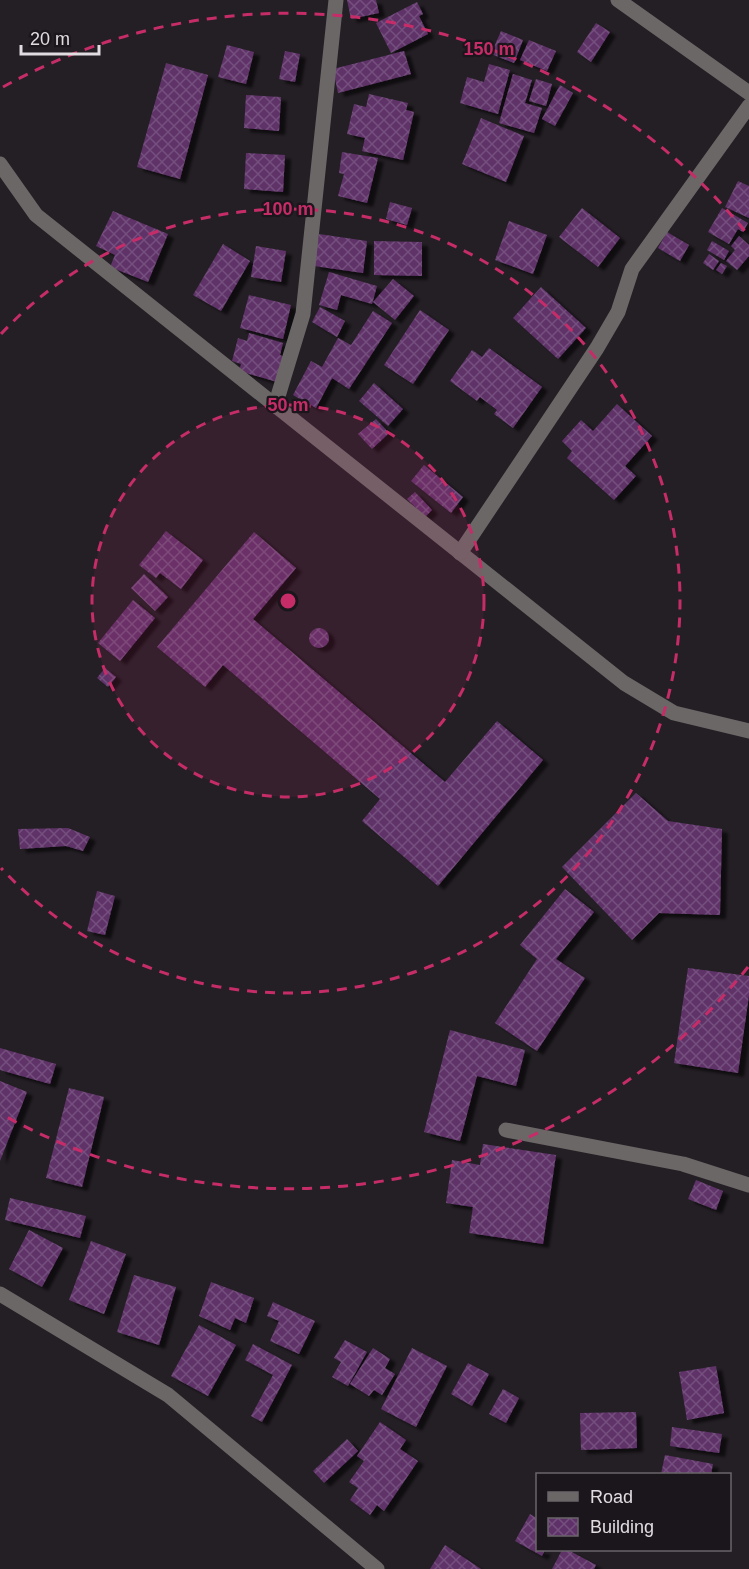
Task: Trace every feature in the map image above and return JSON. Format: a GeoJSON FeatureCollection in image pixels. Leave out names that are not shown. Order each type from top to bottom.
{"type":"FeatureCollection","features":[{"type":"Feature","properties":{"kind":"street"},"geometry":{"type":"LineString","coordinates":[[275,406],[303,314],[336,0]]}},
{"type":"Feature","properties":{"kind":"street"},"geometry":{"type":"LineString","coordinates":[[618,0],[749,93]]}},
{"type":"Feature","properties":{"kind":"street"},"geometry":{"type":"LineString","coordinates":[[460,553],[597,348],[618,312],[632,269],[749,106]]}},
{"type":"Feature","properties":{"kind":"street"},"geometry":{"type":"LineString","coordinates":[[0,164],[36,215],[624,683],[674,713],[749,731]]}},
{"type":"Feature","properties":{"kind":"street"},"geometry":{"type":"LineString","coordinates":[[506,1130],[683,1164],[749,1185]]}},
{"type":"Feature","properties":{"kind":"street"},"geometry":{"type":"LineString","coordinates":[[0,1293],[168,1395],[377,1569]]}},
{"type":"Feature","properties":{"kind":"building"},"geometry":{"type":"Polygon","coordinates":[[[347,0],[376,0],[379,13],[351,19],[347,0]]]}},
{"type":"Feature","properties":{"kind":"building"},"geometry":{"type":"Polygon","coordinates":[[[417,2],[423,14],[419,16],[428,34],[391,53],[376,23],[417,2]]]}},
{"type":"Feature","properties":{"kind":"building"},"geometry":{"type":"Polygon","coordinates":[[[596,23],[610,32],[591,62],[577,52],[596,23]]]}},
{"type":"Feature","properties":{"kind":"building"},"geometry":{"type":"Polygon","coordinates":[[[501,31],[523,40],[514,63],[491,54],[501,31]]]}},
{"type":"Feature","properties":{"kind":"building"},"geometry":{"type":"Polygon","coordinates":[[[529,40],[556,51],[547,71],[520,60],[529,40]]]}},
{"type":"Feature","properties":{"kind":"building"},"geometry":{"type":"Polygon","coordinates":[[[227,45],[254,52],[246,84],[218,77],[227,45]]]}},
{"type":"Feature","properties":{"kind":"building"},"geometry":{"type":"Polygon","coordinates":[[[285,51],[300,54],[295,82],[279,79],[285,51]]]}},
{"type":"Feature","properties":{"kind":"building"},"geometry":{"type":"Polygon","coordinates":[[[404,51],[411,74],[338,93],[333,69],[404,51]]]}},
{"type":"Feature","properties":{"kind":"building"},"geometry":{"type":"Polygon","coordinates":[[[166,63],[208,75],[180,179],[137,167],[166,63]]]}},
{"type":"Feature","properties":{"kind":"building"},"geometry":{"type":"Polygon","coordinates":[[[489,64],[510,70],[498,114],[460,103],[467,77],[484,82],[489,64]]]}},
{"type":"Feature","properties":{"kind":"building"},"geometry":{"type":"Polygon","coordinates":[[[513,74],[532,80],[525,103],[542,108],[534,133],[499,123],[513,74]]]}},
{"type":"Feature","properties":{"kind":"building"},"geometry":{"type":"Polygon","coordinates":[[[536,79],[552,84],[546,106],[529,101],[536,79]]]}},
{"type":"Feature","properties":{"kind":"building"},"geometry":{"type":"Polygon","coordinates":[[[560,85],[573,93],[555,126],[542,119],[560,85]]]}},
{"type":"Feature","properties":{"kind":"building"},"geometry":{"type":"Polygon","coordinates":[[[369,94],[408,103],[406,110],[414,112],[403,160],[362,151],[365,138],[347,134],[354,104],[366,107],[369,94]]]}},
{"type":"Feature","properties":{"kind":"building"},"geometry":{"type":"Polygon","coordinates":[[[246,95],[281,97],[279,131],[244,128],[246,95]]]}},
{"type":"Feature","properties":{"kind":"building"},"geometry":{"type":"Polygon","coordinates":[[[481,118],[524,136],[506,182],[462,164],[481,118]]]}},
{"type":"Feature","properties":{"kind":"building"},"geometry":{"type":"Polygon","coordinates":[[[342,152],[378,158],[367,203],[338,196],[344,174],[339,173],[342,152]]]}},
{"type":"Feature","properties":{"kind":"building"},"geometry":{"type":"Polygon","coordinates":[[[246,153],[285,155],[283,192],[244,189],[246,153]]]}},
{"type":"Feature","properties":{"kind":"building"},"geometry":{"type":"Polygon","coordinates":[[[738,181],[749,186],[749,218],[725,207],[738,181]]]}},
{"type":"Feature","properties":{"kind":"building"},"geometry":{"type":"Polygon","coordinates":[[[390,202],[412,208],[407,225],[386,219],[390,202]]]}},
{"type":"Feature","properties":{"kind":"building"},"geometry":{"type":"Polygon","coordinates":[[[582,208],[620,238],[598,267],[559,237],[582,208]]]}},
{"type":"Feature","properties":{"kind":"building"},"geometry":{"type":"Polygon","coordinates":[[[722,208],[748,223],[743,232],[738,229],[729,244],[708,232],[722,208]]]}},
{"type":"Feature","properties":{"kind":"building"},"geometry":{"type":"Polygon","coordinates":[[[113,211],[168,234],[148,282],[110,267],[115,255],[96,246],[113,211]]]}},
{"type":"Feature","properties":{"kind":"building"},"geometry":{"type":"Polygon","coordinates":[[[509,221],[547,235],[533,274],[495,260],[509,221]]]}},
{"type":"Feature","properties":{"kind":"building"},"geometry":{"type":"Polygon","coordinates":[[[667,232],[689,245],[680,261],[658,248],[667,232]]]}},
{"type":"Feature","properties":{"kind":"building"},"geometry":{"type":"Polygon","coordinates":[[[319,234],[367,241],[363,273],[314,266],[319,234]]]}},
{"type":"Feature","properties":{"kind":"building"},"geometry":{"type":"Polygon","coordinates":[[[739,236],[749,245],[749,256],[737,270],[726,261],[735,250],[731,246],[739,236]]]}},
{"type":"Feature","properties":{"kind":"building"},"geometry":{"type":"Polygon","coordinates":[[[374,241],[422,242],[422,276],[374,275],[374,241]]]}},
{"type":"Feature","properties":{"kind":"building"},"geometry":{"type":"Polygon","coordinates":[[[712,241],[729,251],[724,260],[707,250],[712,241]]]}},
{"type":"Feature","properties":{"kind":"building"},"geometry":{"type":"Polygon","coordinates":[[[223,244],[250,261],[221,311],[193,295],[223,244]]]}},
{"type":"Feature","properties":{"kind":"building"},"geometry":{"type":"Polygon","coordinates":[[[256,246],[286,251],[281,282],[251,277],[256,246]]]}},
{"type":"Feature","properties":{"kind":"building"},"geometry":{"type":"Polygon","coordinates":[[[709,254],[719,261],[713,270],[703,263],[709,254]]]}},
{"type":"Feature","properties":{"kind":"building"},"geometry":{"type":"Polygon","coordinates":[[[721,263],[727,266],[722,274],[716,270],[721,263]]]}},
{"type":"Feature","properties":{"kind":"building"},"geometry":{"type":"Polygon","coordinates":[[[329,272],[377,286],[372,304],[341,295],[337,310],[319,305],[329,272]]]}},
{"type":"Feature","properties":{"kind":"building"},"geometry":{"type":"Polygon","coordinates":[[[393,279],[414,296],[395,320],[373,302],[393,279]]]}},
{"type":"Feature","properties":{"kind":"building"},"geometry":{"type":"Polygon","coordinates":[[[541,287],[586,328],[558,359],[513,318],[541,287]]]}},
{"type":"Feature","properties":{"kind":"building"},"geometry":{"type":"Polygon","coordinates":[[[249,295],[291,305],[283,339],[240,328],[249,295]]]}},
{"type":"Feature","properties":{"kind":"building"},"geometry":{"type":"Polygon","coordinates":[[[320,307],[345,321],[337,337],[312,322],[320,307]]]}},
{"type":"Feature","properties":{"kind":"building"},"geometry":{"type":"Polygon","coordinates":[[[420,310],[449,330],[413,384],[384,365],[420,310]]]}},
{"type":"Feature","properties":{"kind":"building"},"geometry":{"type":"Polygon","coordinates":[[[373,311],[392,323],[349,389],[332,378],[316,408],[293,395],[311,361],[322,367],[338,338],[351,345],[373,311]]]}},
{"type":"Feature","properties":{"kind":"building"},"geometry":{"type":"Polygon","coordinates":[[[249,333],[283,343],[280,355],[284,357],[277,382],[239,371],[241,364],[232,361],[238,338],[247,341],[249,333]]]}},
{"type":"Feature","properties":{"kind":"building"},"geometry":{"type":"Polygon","coordinates":[[[489,348],[542,387],[513,428],[494,414],[497,410],[480,397],[477,401],[450,381],[472,350],[482,357],[489,348]]]}},
{"type":"Feature","properties":{"kind":"building"},"geometry":{"type":"Polygon","coordinates":[[[374,383],[403,409],[388,426],[359,401],[374,383]]]}},
{"type":"Feature","properties":{"kind":"building"},"geometry":{"type":"Polygon","coordinates":[[[617,404],[652,436],[625,466],[636,476],[614,500],[567,458],[572,451],[562,441],[581,420],[593,431],[617,404]]]}},
{"type":"Feature","properties":{"kind":"building"},"geometry":{"type":"Polygon","coordinates":[[[376,419],[389,433],[372,449],[358,434],[376,419]]]}},
{"type":"Feature","properties":{"kind":"building"},"geometry":{"type":"Polygon","coordinates":[[[424,465],[463,497],[451,513],[411,481],[424,465]]]}},
{"type":"Feature","properties":{"kind":"building"},"geometry":{"type":"Polygon","coordinates":[[[415,492],[432,510],[425,517],[407,499],[415,492]]]}},
{"type":"Feature","properties":{"kind":"building"},"geometry":{"type":"Polygon","coordinates":[[[166,531],[203,560],[181,589],[160,573],[156,578],[139,565],[166,531]]]}},
{"type":"Feature","properties":{"kind":"building"},"geometry":{"type":"Polygon","coordinates":[[[254,532],[296,568],[253,619],[445,782],[497,721],[543,760],[438,886],[362,821],[380,799],[223,665],[205,687],[157,647],[254,532]]]}},
{"type":"Feature","properties":{"kind":"building"},"geometry":{"type":"Polygon","coordinates":[[[144,574],[168,597],[155,611],[131,588],[144,574]]]}},
{"type":"Feature","properties":{"kind":"building"},"geometry":{"type":"Polygon","coordinates":[[[133,600],[155,618],[120,661],[98,643],[133,600]]]}},
{"type":"Feature","properties":{"kind":"building"},"geometry":{"type":"Polygon","coordinates":[[[319,628],[326,631],[329,638],[326,645],[319,648],[312,645],[309,638],[312,631],[319,628]]]}},
{"type":"Feature","properties":{"kind":"building"},"geometry":{"type":"Polygon","coordinates":[[[105,668],[116,677],[108,687],[97,678],[105,668]]]}},
{"type":"Feature","properties":{"kind":"building"},"geometry":{"type":"Polygon","coordinates":[[[636,793],[668,821],[722,829],[720,915],[659,913],[632,940],[562,867],[636,793]]]}},
{"type":"Feature","properties":{"kind":"building"},"geometry":{"type":"Polygon","coordinates":[[[68,828],[90,837],[83,851],[66,846],[20,849],[18,829],[68,828]]]}},
{"type":"Feature","properties":{"kind":"building"},"geometry":{"type":"Polygon","coordinates":[[[565,889],[594,912],[556,959],[585,978],[537,1051],[495,1023],[537,959],[520,945],[565,889]]]}},
{"type":"Feature","properties":{"kind":"building"},"geometry":{"type":"Polygon","coordinates":[[[97,891],[115,896],[105,935],[87,931],[97,891]]]}},
{"type":"Feature","properties":{"kind":"building"},"geometry":{"type":"Polygon","coordinates":[[[688,968],[749,976],[749,995],[738,1073],[674,1063],[688,968]]]}},
{"type":"Feature","properties":{"kind":"building"},"geometry":{"type":"Polygon","coordinates":[[[450,1030],[525,1050],[516,1086],[477,1076],[460,1141],[424,1132],[450,1030]]]}},
{"type":"Feature","properties":{"kind":"building"},"geometry":{"type":"Polygon","coordinates":[[[0,1048],[56,1064],[50,1084],[0,1070],[0,1048]]]}},
{"type":"Feature","properties":{"kind":"building"},"geometry":{"type":"Polygon","coordinates":[[[0,1081],[27,1092],[0,1161],[0,1081]]]}},
{"type":"Feature","properties":{"kind":"building"},"geometry":{"type":"Polygon","coordinates":[[[69,1088],[104,1097],[82,1187],[46,1178],[69,1088]]]}},
{"type":"Feature","properties":{"kind":"building"},"geometry":{"type":"Polygon","coordinates":[[[483,1144],[556,1155],[543,1244],[469,1233],[473,1207],[446,1203],[452,1160],[480,1165],[483,1144]]]}},
{"type":"Feature","properties":{"kind":"building"},"geometry":{"type":"Polygon","coordinates":[[[696,1180],[723,1191],[716,1210],[688,1199],[696,1180]]]}},
{"type":"Feature","properties":{"kind":"building"},"geometry":{"type":"Polygon","coordinates":[[[10,1198],[86,1216],[80,1238],[5,1220],[10,1198]]]}},
{"type":"Feature","properties":{"kind":"building"},"geometry":{"type":"Polygon","coordinates":[[[29,1230],[63,1248],[42,1287],[9,1269],[29,1230]]]}},
{"type":"Feature","properties":{"kind":"building"},"geometry":{"type":"Polygon","coordinates":[[[91,1241],[126,1254],[104,1314],[69,1300],[91,1241]]]}},
{"type":"Feature","properties":{"kind":"building"},"geometry":{"type":"Polygon","coordinates":[[[134,1275],[176,1287],[159,1345],[117,1332],[134,1275]]]}},
{"type":"Feature","properties":{"kind":"building"},"geometry":{"type":"Polygon","coordinates":[[[211,1282],[254,1298],[246,1323],[235,1318],[230,1330],[199,1316],[211,1282]]]}},
{"type":"Feature","properties":{"kind":"building"},"geometry":{"type":"Polygon","coordinates":[[[273,1302],[315,1321],[299,1354],[270,1341],[279,1321],[267,1316],[273,1302]]]}},
{"type":"Feature","properties":{"kind":"building"},"geometry":{"type":"Polygon","coordinates":[[[199,1325],[236,1345],[208,1396],[171,1376],[199,1325]]]}},
{"type":"Feature","properties":{"kind":"building"},"geometry":{"type":"Polygon","coordinates":[[[345,1340],[367,1352],[348,1386],[332,1377],[341,1362],[334,1358],[345,1340]]]}},
{"type":"Feature","properties":{"kind":"building"},"geometry":{"type":"Polygon","coordinates":[[[253,1344],[292,1365],[262,1422],[251,1416],[273,1375],[245,1360],[253,1344]]]}},
{"type":"Feature","properties":{"kind":"building"},"geometry":{"type":"Polygon","coordinates":[[[373,1348],[390,1359],[385,1368],[395,1374],[382,1395],[374,1390],[369,1396],[350,1384],[373,1348]]]}},
{"type":"Feature","properties":{"kind":"building"},"geometry":{"type":"Polygon","coordinates":[[[412,1348],[447,1366],[416,1427],[381,1409],[412,1348]]]}},
{"type":"Feature","properties":{"kind":"building"},"geometry":{"type":"Polygon","coordinates":[[[468,1363],[489,1374],[472,1406],[451,1394],[468,1363]]]}},
{"type":"Feature","properties":{"kind":"building"},"geometry":{"type":"Polygon","coordinates":[[[716,1366],[724,1413],[687,1420],[679,1372],[716,1366]]]}},
{"type":"Feature","properties":{"kind":"building"},"geometry":{"type":"Polygon","coordinates":[[[503,1389],[519,1398],[506,1423],[489,1414],[503,1389]]]}},
{"type":"Feature","properties":{"kind":"building"},"geometry":{"type":"Polygon","coordinates":[[[636,1412],[637,1448],[581,1450],[580,1413],[636,1412]]]}},
{"type":"Feature","properties":{"kind":"building"},"geometry":{"type":"Polygon","coordinates":[[[380,1422],[406,1440],[400,1449],[418,1461],[384,1511],[377,1505],[370,1515],[350,1500],[358,1488],[349,1482],[364,1461],[357,1456],[380,1422]]]}},
{"type":"Feature","properties":{"kind":"building"},"geometry":{"type":"Polygon","coordinates":[[[672,1427],[722,1434],[719,1453],[670,1446],[672,1427]]]}},
{"type":"Feature","properties":{"kind":"building"},"geometry":{"type":"Polygon","coordinates":[[[347,1439],[358,1451],[324,1483],[313,1471],[347,1439]]]}},
{"type":"Feature","properties":{"kind":"building"},"geometry":{"type":"Polygon","coordinates":[[[665,1455],[713,1464],[711,1473],[661,1473],[665,1455]]]}},
{"type":"Feature","properties":{"kind":"building"},"geometry":{"type":"Polygon","coordinates":[[[530,1514],[536,1518],[536,1551],[544,1551],[542,1556],[515,1541],[530,1514]]]}},
{"type":"Feature","properties":{"kind":"building"},"geometry":{"type":"Polygon","coordinates":[[[445,1545],[481,1569],[430,1569],[445,1545]]]}},
{"type":"Feature","properties":{"kind":"building"},"geometry":{"type":"Polygon","coordinates":[[[561,1551],[570,1551],[596,1565],[594,1569],[552,1569],[561,1551]]]}}]}
